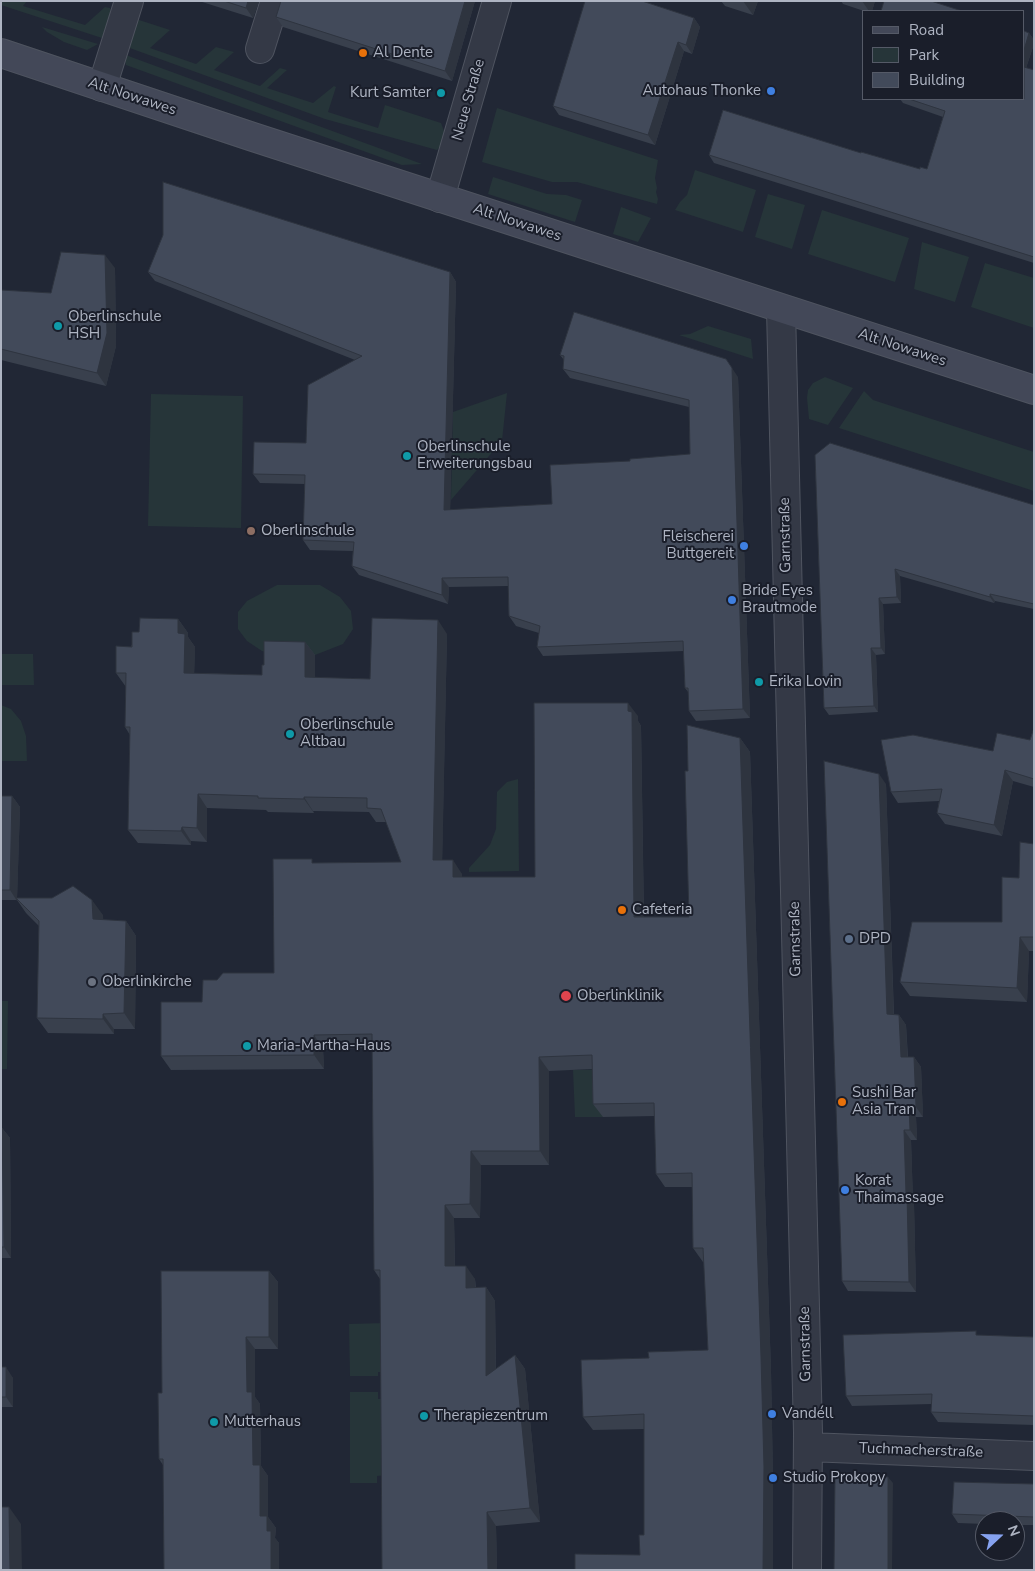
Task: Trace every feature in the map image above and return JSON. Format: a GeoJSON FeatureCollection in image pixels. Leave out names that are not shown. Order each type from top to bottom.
{"type":"FeatureCollection","features":[{"type":"Feature","properties":{"kind":"street"},"geometry":{"type":"LineString","coordinates":[[102,87],[129,1]]}},
{"type":"Feature","properties":{"kind":"street"},"geometry":{"type":"LineString","coordinates":[[260,49],[275,1]]}},
{"type":"Feature","properties":{"kind":"street","name":"Neue Straße"},"geometry":{"type":"LineString","coordinates":[[440,198],[497,1]]}},
{"type":"Feature","properties":{"kind":"street","name":"Alt Nowawes"},"geometry":{"type":"LineString","coordinates":[[1,53],[440,198],[1034,390]]}},
{"type":"Feature","properties":{"kind":"street","name":"Garnstraße"},"geometry":{"type":"LineString","coordinates":[[781,309],[808,1446],[807,1570]]}},
{"type":"Feature","properties":{"kind":"street","name":"Tuchmacherstraße"},"geometry":{"type":"LineString","coordinates":[[808,1446],[1034,1456]]}},
{"type":"Feature","properties":{"kind":"green space"},"geometry":{"type":"Polygon","coordinates":[[[1,1],[27,1],[23,6],[85,25],[105,7],[110,8],[111,12],[102,38],[1,5],[1,1]]]}},
{"type":"Feature","properties":{"kind":"green space"},"geometry":{"type":"Polygon","coordinates":[[[136,19],[170,30],[150,48],[196,64],[216,47],[234,52],[214,70],[260,86],[280,68],[287,70],[267,88],[313,103],[334,86],[336,87],[328,112],[378,128],[385,105],[441,123],[444,131],[442,144],[437,150],[325,119],[127,47],[136,19]]]}},
{"type":"Feature","properties":{"kind":"green space"},"geometry":{"type":"Polygon","coordinates":[[[42,27],[98,44],[87,50],[64,42],[42,27]]]}},
{"type":"Feature","properties":{"kind":"green space"},"geometry":{"type":"Polygon","coordinates":[[[123,54],[422,164],[402,165],[126,65],[123,54]]]}},
{"type":"Feature","properties":{"kind":"green space"},"geometry":{"type":"Polygon","coordinates":[[[497,108],[658,160],[655,178],[657,204],[577,182],[552,182],[482,162],[497,108]]]}},
{"type":"Feature","properties":{"kind":"green space"},"geometry":{"type":"Polygon","coordinates":[[[695,170],[756,190],[743,232],[675,210],[687,195],[695,170]]]}},
{"type":"Feature","properties":{"kind":"green space"},"geometry":{"type":"Polygon","coordinates":[[[493,177],[547,194],[566,195],[582,200],[575,222],[488,194],[493,177]]]}},
{"type":"Feature","properties":{"kind":"green space"},"geometry":{"type":"Polygon","coordinates":[[[768,194],[805,205],[792,249],[755,237],[768,194]]]}},
{"type":"Feature","properties":{"kind":"green space"},"geometry":{"type":"Polygon","coordinates":[[[621,207],[651,218],[638,242],[613,234],[621,207]]]}},
{"type":"Feature","properties":{"kind":"green space"},"geometry":{"type":"Polygon","coordinates":[[[822,210],[909,238],[895,282],[808,254],[822,210]]]}},
{"type":"Feature","properties":{"kind":"green space"},"geometry":{"type":"Polygon","coordinates":[[[922,242],[969,257],[955,302],[914,289],[922,242]]]}},
{"type":"Feature","properties":{"kind":"green space"},"geometry":{"type":"Polygon","coordinates":[[[985,263],[1034,278],[1034,328],[971,307],[985,263]]]}},
{"type":"Feature","properties":{"kind":"green space"},"geometry":{"type":"Polygon","coordinates":[[[708,326],[751,339],[753,359],[679,335],[690,334],[708,326]]]}},
{"type":"Feature","properties":{"kind":"green space"},"geometry":{"type":"Polygon","coordinates":[[[825,377],[853,388],[828,425],[809,419],[807,398],[808,390],[813,383],[825,377]]]}},
{"type":"Feature","properties":{"kind":"green space"},"geometry":{"type":"Polygon","coordinates":[[[864,391],[873,400],[1034,452],[1034,491],[839,428],[864,391]]]}},
{"type":"Feature","properties":{"kind":"green space"},"geometry":{"type":"Polygon","coordinates":[[[507,393],[502,441],[451,500],[453,412],[507,393]]]}},
{"type":"Feature","properties":{"kind":"green space"},"geometry":{"type":"Polygon","coordinates":[[[151,394],[243,396],[241,528],[148,526],[151,394]]]}},
{"type":"Feature","properties":{"kind":"green space"},"geometry":{"type":"Polygon","coordinates":[[[277,585],[320,585],[340,597],[351,611],[353,629],[343,644],[315,655],[274,654],[262,651],[247,641],[238,629],[238,612],[247,601],[277,585]]]}},
{"type":"Feature","properties":{"kind":"green space"},"geometry":{"type":"Polygon","coordinates":[[[1,654],[33,654],[34,685],[1,685],[1,654]]]}},
{"type":"Feature","properties":{"kind":"green space"},"geometry":{"type":"Polygon","coordinates":[[[1,705],[11,709],[21,721],[26,736],[27,761],[1,761],[1,705]]]}},
{"type":"Feature","properties":{"kind":"green space"},"geometry":{"type":"Polygon","coordinates":[[[518,779],[519,871],[469,872],[469,868],[490,845],[496,829],[497,792],[507,782],[518,779]]]}},
{"type":"Feature","properties":{"kind":"green space"},"geometry":{"type":"Polygon","coordinates":[[[1,1001],[8,1001],[7,1069],[1,1069],[1,1001]]]}},
{"type":"Feature","properties":{"kind":"green space"},"geometry":{"type":"Polygon","coordinates":[[[615,1069],[603,1117],[575,1117],[573,1070],[615,1069]]]}},
{"type":"Feature","properties":{"kind":"green space"},"geometry":{"type":"Polygon","coordinates":[[[386,1323],[386,1372],[378,1372],[378,1376],[350,1376],[349,1324],[386,1323]]]}},
{"type":"Feature","properties":{"kind":"green space"},"geometry":{"type":"Polygon","coordinates":[[[350,1392],[378,1392],[378,1399],[386,1399],[386,1475],[377,1476],[377,1483],[350,1483],[350,1392]]]}},
{"type":"Feature","properties":{"kind":"building"},"geometry":{"type":"Polygon","coordinates":[[[224,1],[248,1],[246,8],[224,1]]]}},
{"type":"Feature","properties":{"kind":"building"},"geometry":{"type":"Polygon","coordinates":[[[281,1],[465,1],[445,71],[276,17],[281,1]]]}},
{"type":"Feature","properties":{"kind":"building"},"geometry":{"type":"Polygon","coordinates":[[[585,1],[642,1],[694,18],[686,45],[678,42],[648,135],[553,106],[585,1]]]}},
{"type":"Feature","properties":{"kind":"building"},"geometry":{"type":"Polygon","coordinates":[[[884,1],[931,1],[959,10],[881,10],[884,1]]]}},
{"type":"Feature","properties":{"kind":"building"},"geometry":{"type":"Polygon","coordinates":[[[1025,31],[1029,33],[1025,47],[1025,31]]]}},
{"type":"Feature","properties":{"kind":"building"},"geometry":{"type":"Polygon","coordinates":[[[1025,67],[1034,70],[1034,257],[709,155],[723,110],[861,153],[920,169],[920,167],[927,169],[945,111],[912,100],[1025,100],[1025,67]]]}},
{"type":"Feature","properties":{"kind":"building"},"geometry":{"type":"Polygon","coordinates":[[[163,182],[450,272],[444,510],[552,504],[550,465],[630,461],[630,459],[690,454],[689,400],[563,369],[564,356],[560,355],[574,312],[726,359],[732,368],[743,709],[689,711],[688,688],[685,688],[683,641],[537,647],[540,626],[509,616],[508,577],[442,578],[442,595],[352,566],[354,542],[303,540],[305,475],[253,474],[254,442],[306,443],[308,385],[362,356],[148,272],[163,235],[163,182]]]}},
{"type":"Feature","properties":{"kind":"building","name":"Oberlinschule HSH"},"geometry":{"type":"Polygon","coordinates":[[[61,252],[105,255],[107,333],[97,373],[1,349],[1,290],[51,293],[61,252]]]}},
{"type":"Feature","properties":{"kind":"building"},"geometry":{"type":"Polygon","coordinates":[[[830,443],[1034,505],[1034,604],[990,594],[990,597],[895,569],[897,597],[879,598],[881,648],[871,648],[874,706],[824,708],[815,455],[830,443]]]}},
{"type":"Feature","properties":{"kind":"building"},"geometry":{"type":"Polygon","coordinates":[[[140,618],[178,619],[178,633],[185,634],[184,673],[262,675],[264,641],[305,642],[305,677],[370,679],[372,618],[438,620],[433,860],[453,860],[453,877],[535,877],[534,703],[628,703],[628,711],[632,712],[634,917],[689,917],[685,771],[688,771],[687,725],[740,738],[761,1357],[764,1467],[763,1570],[575,1570],[575,1554],[640,1555],[639,1535],[644,1535],[644,1414],[583,1417],[581,1360],[649,1358],[648,1352],[708,1350],[703,1248],[693,1248],[692,1173],[656,1174],[654,1103],[593,1104],[592,1055],[539,1057],[540,1151],[471,1151],[470,1204],[445,1205],[445,1266],[466,1266],[466,1288],[486,1287],[486,1376],[515,1355],[530,1508],[487,1512],[488,1570],[382,1570],[380,1270],[374,1270],[372,1034],[314,1035],[314,1055],[161,1056],[161,1002],[202,1002],[203,980],[217,980],[223,973],[274,973],[273,859],[312,859],[312,863],[401,862],[381,809],[367,808],[367,798],[258,798],[258,796],[198,794],[197,828],[182,827],[181,831],[128,830],[130,727],[125,727],[126,673],[116,673],[116,646],[132,647],[132,632],[139,632],[140,618]]]}},
{"type":"Feature","properties":{"kind":"building"},"geometry":{"type":"Polygon","coordinates":[[[1034,728],[1034,779],[1005,770],[994,825],[937,813],[942,789],[891,792],[881,740],[913,735],[993,751],[997,733],[1030,740],[1034,728]]]}},
{"type":"Feature","properties":{"kind":"building"},"geometry":{"type":"Polygon","coordinates":[[[824,761],[879,774],[887,1014],[899,1015],[901,1057],[914,1057],[916,1107],[909,1107],[910,1130],[904,1130],[909,1282],[842,1281],[824,761]]]}},
{"type":"Feature","properties":{"kind":"building"},"geometry":{"type":"Polygon","coordinates":[[[1,796],[12,796],[10,890],[1,890],[1,796]]]}},
{"type":"Feature","properties":{"kind":"building"},"geometry":{"type":"Polygon","coordinates":[[[1020,842],[1034,844],[1034,937],[1020,937],[1017,988],[900,982],[912,922],[1002,922],[1002,877],[1019,878],[1020,842]]]}},
{"type":"Feature","properties":{"kind":"building","name":"Oberlinkirche"},"geometry":{"type":"Polygon","coordinates":[[[73,886],[92,900],[93,919],[126,921],[124,1013],[103,1014],[103,1019],[37,1018],[39,921],[16,898],[52,898],[73,886]]]}},
{"type":"Feature","properties":{"kind":"building"},"geometry":{"type":"Polygon","coordinates":[[[2,1128],[4,1247],[1,1247],[2,1128]]]}},
{"type":"Feature","properties":{"kind":"building","name":"Mutterhaus"},"geometry":{"type":"Polygon","coordinates":[[[161,1271],[269,1271],[269,1337],[246,1337],[247,1392],[252,1392],[253,1465],[260,1465],[260,1516],[267,1516],[267,1531],[271,1531],[271,1570],[164,1570],[163,1459],[159,1459],[158,1393],[162,1393],[161,1271]]]}},
{"type":"Feature","properties":{"kind":"building"},"geometry":{"type":"Polygon","coordinates":[[[976,1331],[976,1335],[1034,1337],[1034,1416],[931,1412],[932,1394],[846,1396],[843,1335],[976,1331]]]}},
{"type":"Feature","properties":{"kind":"building"},"geometry":{"type":"Polygon","coordinates":[[[1,1367],[6,1367],[6,1397],[1,1397],[1,1367]]]}},
{"type":"Feature","properties":{"kind":"building"},"geometry":{"type":"Polygon","coordinates":[[[835,1476],[888,1477],[888,1570],[834,1570],[835,1476]]]}},
{"type":"Feature","properties":{"kind":"building"},"geometry":{"type":"Polygon","coordinates":[[[954,1482],[1034,1484],[1034,1517],[1025,1517],[1025,1511],[975,1511],[975,1515],[952,1514],[954,1482]]]}},
{"type":"Feature","properties":{"kind":"building"},"geometry":{"type":"Polygon","coordinates":[[[1,1507],[9,1507],[10,1570],[1,1570],[1,1507]]]}},
{"type":"Feature","properties":{"kind":"place","name":"Al Dente"},"geometry":{"type":"Point","coordinates":[363,53]}},
{"type":"Feature","properties":{"kind":"place","name":"Autohaus Thonke"},"geometry":{"type":"Point","coordinates":[771,91]}},
{"type":"Feature","properties":{"kind":"place","name":"Kurt Samter"},"geometry":{"type":"Point","coordinates":[441,93]}},
{"type":"Feature","properties":{"kind":"place","name":"Oberlinschule HSH"},"geometry":{"type":"Point","coordinates":[58,326]}},
{"type":"Feature","properties":{"kind":"place","name":"Oberlinschule Erweiterungsbau"},"geometry":{"type":"Point","coordinates":[407,456]}},
{"type":"Feature","properties":{"kind":"place","name":"Oberlinschule"},"geometry":{"type":"Point","coordinates":[251,531]}},
{"type":"Feature","properties":{"kind":"place","name":"Fleischerei Buttgereit"},"geometry":{"type":"Point","coordinates":[744,546]}},
{"type":"Feature","properties":{"kind":"place","name":"Bride Eyes Brautmode"},"geometry":{"type":"Point","coordinates":[732,600]}},
{"type":"Feature","properties":{"kind":"place","name":"Erika Lovin"},"geometry":{"type":"Point","coordinates":[759,682]}},
{"type":"Feature","properties":{"kind":"place","name":"Oberlinschule Altbau"},"geometry":{"type":"Point","coordinates":[290,734]}},
{"type":"Feature","properties":{"kind":"place","name":"Cafeteria"},"geometry":{"type":"Point","coordinates":[622,910]}},
{"type":"Feature","properties":{"kind":"place","name":"DPD"},"geometry":{"type":"Point","coordinates":[849,939]}},
{"type":"Feature","properties":{"kind":"place","name":"Oberlinkirche"},"geometry":{"type":"Point","coordinates":[92,982]}},
{"type":"Feature","properties":{"kind":"place","name":"Oberlinklinik"},"geometry":{"type":"Point","coordinates":[566,996]}},
{"type":"Feature","properties":{"kind":"place","name":"Maria-Martha-Haus"},"geometry":{"type":"Point","coordinates":[247,1046]}},
{"type":"Feature","properties":{"kind":"place","name":"Sushi Bar Asia Tran"},"geometry":{"type":"Point","coordinates":[842,1102]}},
{"type":"Feature","properties":{"kind":"place","name":"Korat Thaimassage"},"geometry":{"type":"Point","coordinates":[845,1190]}},
{"type":"Feature","properties":{"kind":"place","name":"Vandéll"},"geometry":{"type":"Point","coordinates":[772,1414]}},
{"type":"Feature","properties":{"kind":"place","name":"Therapiezentrum"},"geometry":{"type":"Point","coordinates":[424,1416]}},
{"type":"Feature","properties":{"kind":"place","name":"Mutterhaus"},"geometry":{"type":"Point","coordinates":[214,1422]}},
{"type":"Feature","properties":{"kind":"place","name":"Studio Prokopy"},"geometry":{"type":"Point","coordinates":[773,1478]}}]}
